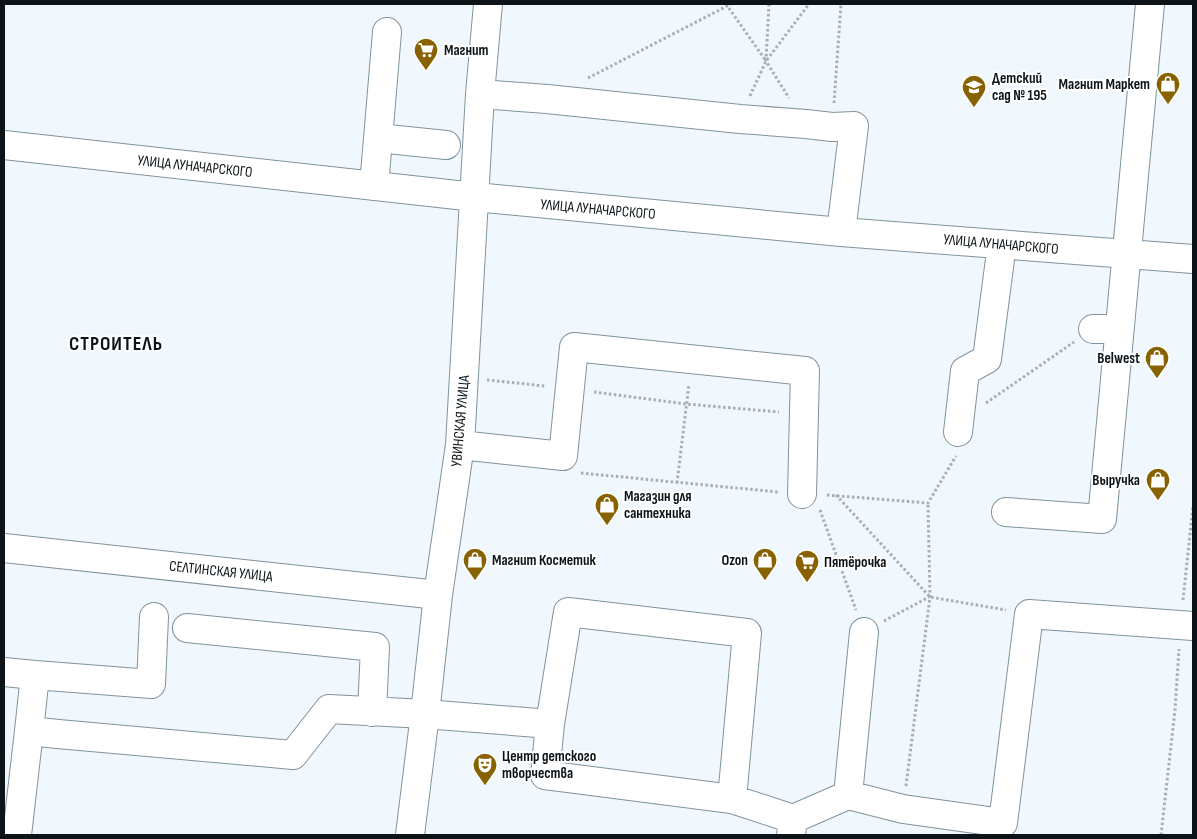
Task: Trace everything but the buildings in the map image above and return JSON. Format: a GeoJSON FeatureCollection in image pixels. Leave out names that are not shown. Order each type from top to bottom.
{"type":"FeatureCollection","features":[{"type":"Feature","properties":{"kind":"street","name":"УВИНСКАЯ УЛИЦА"},"geometry":{"type":"LineString","coordinates":[[410,835],[426,714],[438,595],[460,445],[480,94],[488,4]]}},
{"type":"Feature","properties":{"kind":"street"},"geometry":{"type":"LineString","coordinates":[[1006,512],[1102,519],[1106,329],[1127,255],[1150,4]]}},
{"type":"Feature","properties":{"kind":"street"},"geometry":{"type":"LineString","coordinates":[[374,186],[387,32]]}},
{"type":"Feature","properties":{"kind":"street"},"geometry":{"type":"LineString","coordinates":[[480,94],[740,119],[854,126],[841,232]]}},
{"type":"Feature","properties":{"kind":"street"},"geometry":{"type":"LineString","coordinates":[[378,138],[446,145]]}},
{"type":"Feature","properties":{"kind":"street","name":"УЛИЦА ЛУНАЧАРСКОГО"},"geometry":{"type":"LineString","coordinates":[[4,145],[475,197],[841,232],[1193,259]]}},
{"type":"Feature","properties":{"kind":"street"},"geometry":{"type":"LineString","coordinates":[[958,432],[964,371],[987,359],[1002,244]]}},
{"type":"Feature","properties":{"kind":"street"},"geometry":{"type":"LineString","coordinates":[[460,445],[562,456],[574,348],[805,371],[804,414],[810,499]]}},
{"type":"Feature","properties":{"kind":"street","name":"СЕЛТИНСКАЯ УЛИЦА"},"geometry":{"type":"LineString","coordinates":[[4,548],[438,595]]}},
{"type":"Feature","properties":{"kind":"street"},"geometry":{"type":"LineString","coordinates":[[732,799],[747,633],[568,612],[550,724],[546,775],[732,799],[792,827],[848,796],[903,809],[1003,823],[1029,614],[1187,625]]}},
{"type":"Feature","properties":{"kind":"street"},"geometry":{"type":"LineString","coordinates":[[4,672],[151,684],[154,617]]}},
{"type":"Feature","properties":{"kind":"street"},"geometry":{"type":"LineString","coordinates":[[187,628],[375,647],[372,712]]}},
{"type":"Feature","properties":{"kind":"street"},"geometry":{"type":"LineString","coordinates":[[848,796],[864,632]]}},
{"type":"Feature","properties":{"kind":"street"},"geometry":{"type":"LineString","coordinates":[[17,835],[35,675]]}},
{"type":"Feature","properties":{"kind":"street"},"geometry":{"type":"LineString","coordinates":[[29,731],[293,755],[329,709],[426,714],[550,724]]}},
{"type":"Feature","properties":{"kind":"path"},"geometry":{"type":"LineString","coordinates":[[581,81],[728,4],[766,61],[819,125]]}},
{"type":"Feature","properties":{"kind":"path"},"geometry":{"type":"LineString","coordinates":[[766,61],[769,4]]}},
{"type":"Feature","properties":{"kind":"path"},"geometry":{"type":"LineString","coordinates":[[740,119],[766,61],[809,4]]}},
{"type":"Feature","properties":{"kind":"path"},"geometry":{"type":"LineString","coordinates":[[819,125],[841,4]]}},
{"type":"Feature","properties":{"kind":"path"},"geometry":{"type":"LineString","coordinates":[[677,482],[692,360]]}},
{"type":"Feature","properties":{"kind":"path"},"geometry":{"type":"LineString","coordinates":[[464,377],[570,388],[686,404],[804,414]]}},
{"type":"Feature","properties":{"kind":"path"},"geometry":{"type":"LineString","coordinates":[[836,495],[930,597],[1029,614]]}},
{"type":"Feature","properties":{"kind":"path"},"geometry":{"type":"LineString","coordinates":[[810,499],[864,632],[930,597]]}},
{"type":"Feature","properties":{"kind":"path"},"geometry":{"type":"LineString","coordinates":[[903,809],[930,597],[928,503]]}},
{"type":"Feature","properties":{"kind":"path"},"geometry":{"type":"LineString","coordinates":[[1162,835],[1175,710],[1187,625],[1193,506]]}},
{"type":"Feature","properties":{"kind":"place","name":"Магнит"},"geometry":{"type":"Point","coordinates":[426,71]}},
{"type":"Feature","properties":{"kind":"place","name":"Магнит Маркет"},"geometry":{"type":"Point","coordinates":[1168,105]}},
{"type":"Feature","properties":{"kind":"place","name":"Детский сад № 195"},"geometry":{"type":"Point","coordinates":[974,108]}},
{"type":"Feature","properties":{"kind":"place","name":"Belwest"},"geometry":{"type":"Point","coordinates":[1157,379]}},
{"type":"Feature","properties":{"kind":"place","name":"Выручка"},"geometry":{"type":"Point","coordinates":[1158,501]}},
{"type":"Feature","properties":{"kind":"place","name":"Магазин для сантехника"},"geometry":{"type":"Point","coordinates":[607,526]}},
{"type":"Feature","properties":{"kind":"place","name":"Магнит Косметик"},"geometry":{"type":"Point","coordinates":[475,581]}},
{"type":"Feature","properties":{"kind":"place","name":"Ozon"},"geometry":{"type":"Point","coordinates":[765,581]}},
{"type":"Feature","properties":{"kind":"place","name":"Пятёрочка"},"geometry":{"type":"Point","coordinates":[807,583]}},
{"type":"Feature","properties":{"kind":"place","name":"Центр детского творчества"},"geometry":{"type":"Point","coordinates":[485,786]}},
{"type":"Feature","properties":{"kind":"district","name":"СТРОИТЕЛЬ"},"geometry":{"type":"Point","coordinates":[116,343]}}]}
